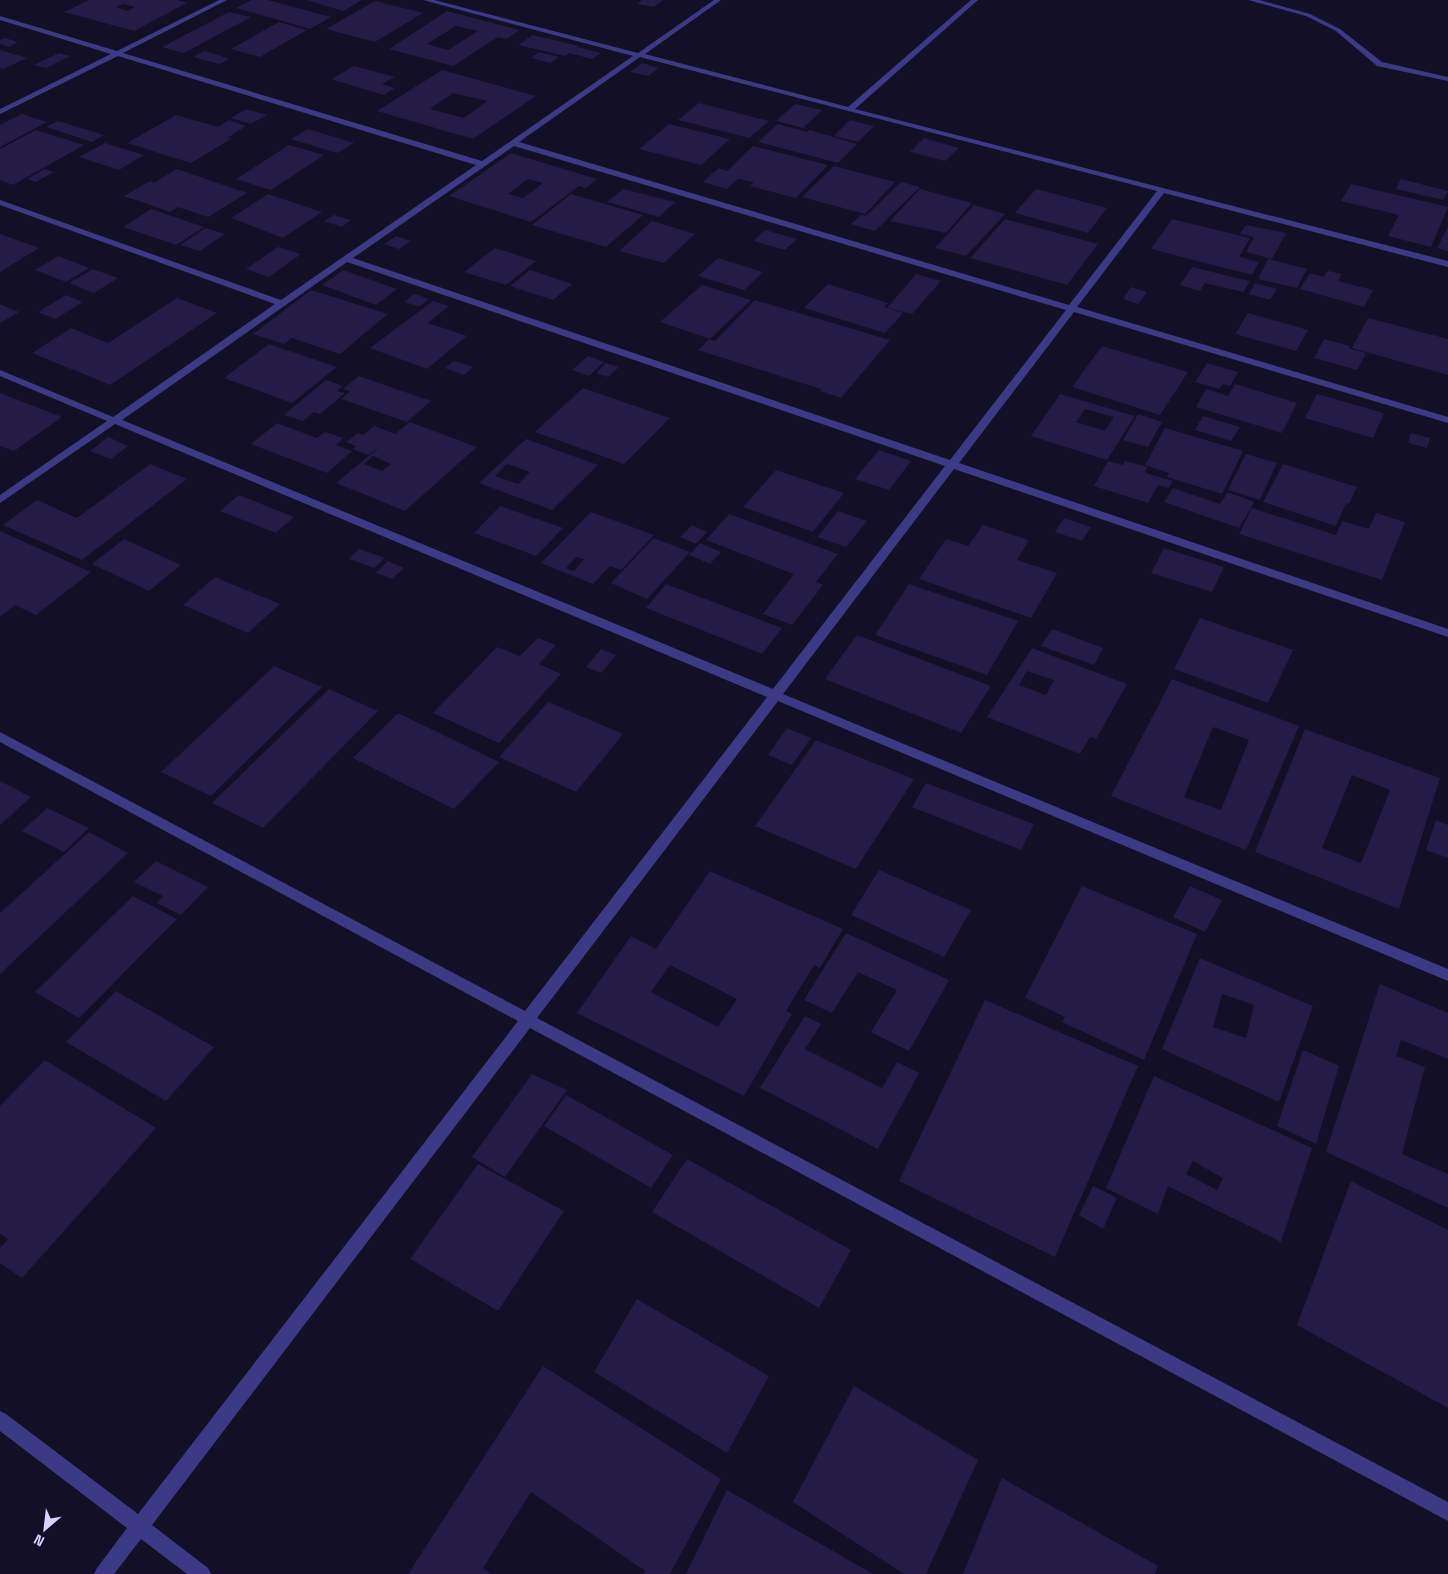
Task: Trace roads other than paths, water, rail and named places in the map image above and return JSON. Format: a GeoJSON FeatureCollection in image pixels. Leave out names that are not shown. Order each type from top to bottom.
{"type":"FeatureCollection","features":[{"type":"Feature","properties":{"kind":"street"},"geometry":{"type":"LineString","coordinates":[[0,112],[224,0]]}},
{"type":"Feature","properties":{"kind":"street"},"geometry":{"type":"LineString","coordinates":[[426,0],[1448,264]]}},
{"type":"Feature","properties":{"kind":"street"},"geometry":{"type":"LineString","coordinates":[[0,500],[718,0]]}},
{"type":"Feature","properties":{"kind":"street"},"geometry":{"type":"LineString","coordinates":[[849,110],[975,0]]}},
{"type":"Feature","properties":{"kind":"street"},"geometry":{"type":"LineString","coordinates":[[1251,0],[1308,14],[1338,30],[1380,64],[1448,79]]}},
{"type":"Feature","properties":{"kind":"street"},"geometry":{"type":"LineString","coordinates":[[0,18],[483,164]]}},
{"type":"Feature","properties":{"kind":"street"},"geometry":{"type":"LineString","coordinates":[[514,143],[1448,420]]}},
{"type":"Feature","properties":{"kind":"street"},"geometry":{"type":"LineString","coordinates":[[103,1574],[1162,190]]}},
{"type":"Feature","properties":{"kind":"street"},"geometry":{"type":"LineString","coordinates":[[0,202],[282,304]]}},
{"type":"Feature","properties":{"kind":"street"},"geometry":{"type":"LineString","coordinates":[[347,258],[1448,633]]}},
{"type":"Feature","properties":{"kind":"street"},"geometry":{"type":"LineString","coordinates":[[0,373],[1448,975]]}},
{"type":"Feature","properties":{"kind":"street"},"geometry":{"type":"LineString","coordinates":[[0,737],[1448,1512]]}},
{"type":"Feature","properties":{"kind":"street"},"geometry":{"type":"LineString","coordinates":[[0,1420],[202,1574]]}}]}
